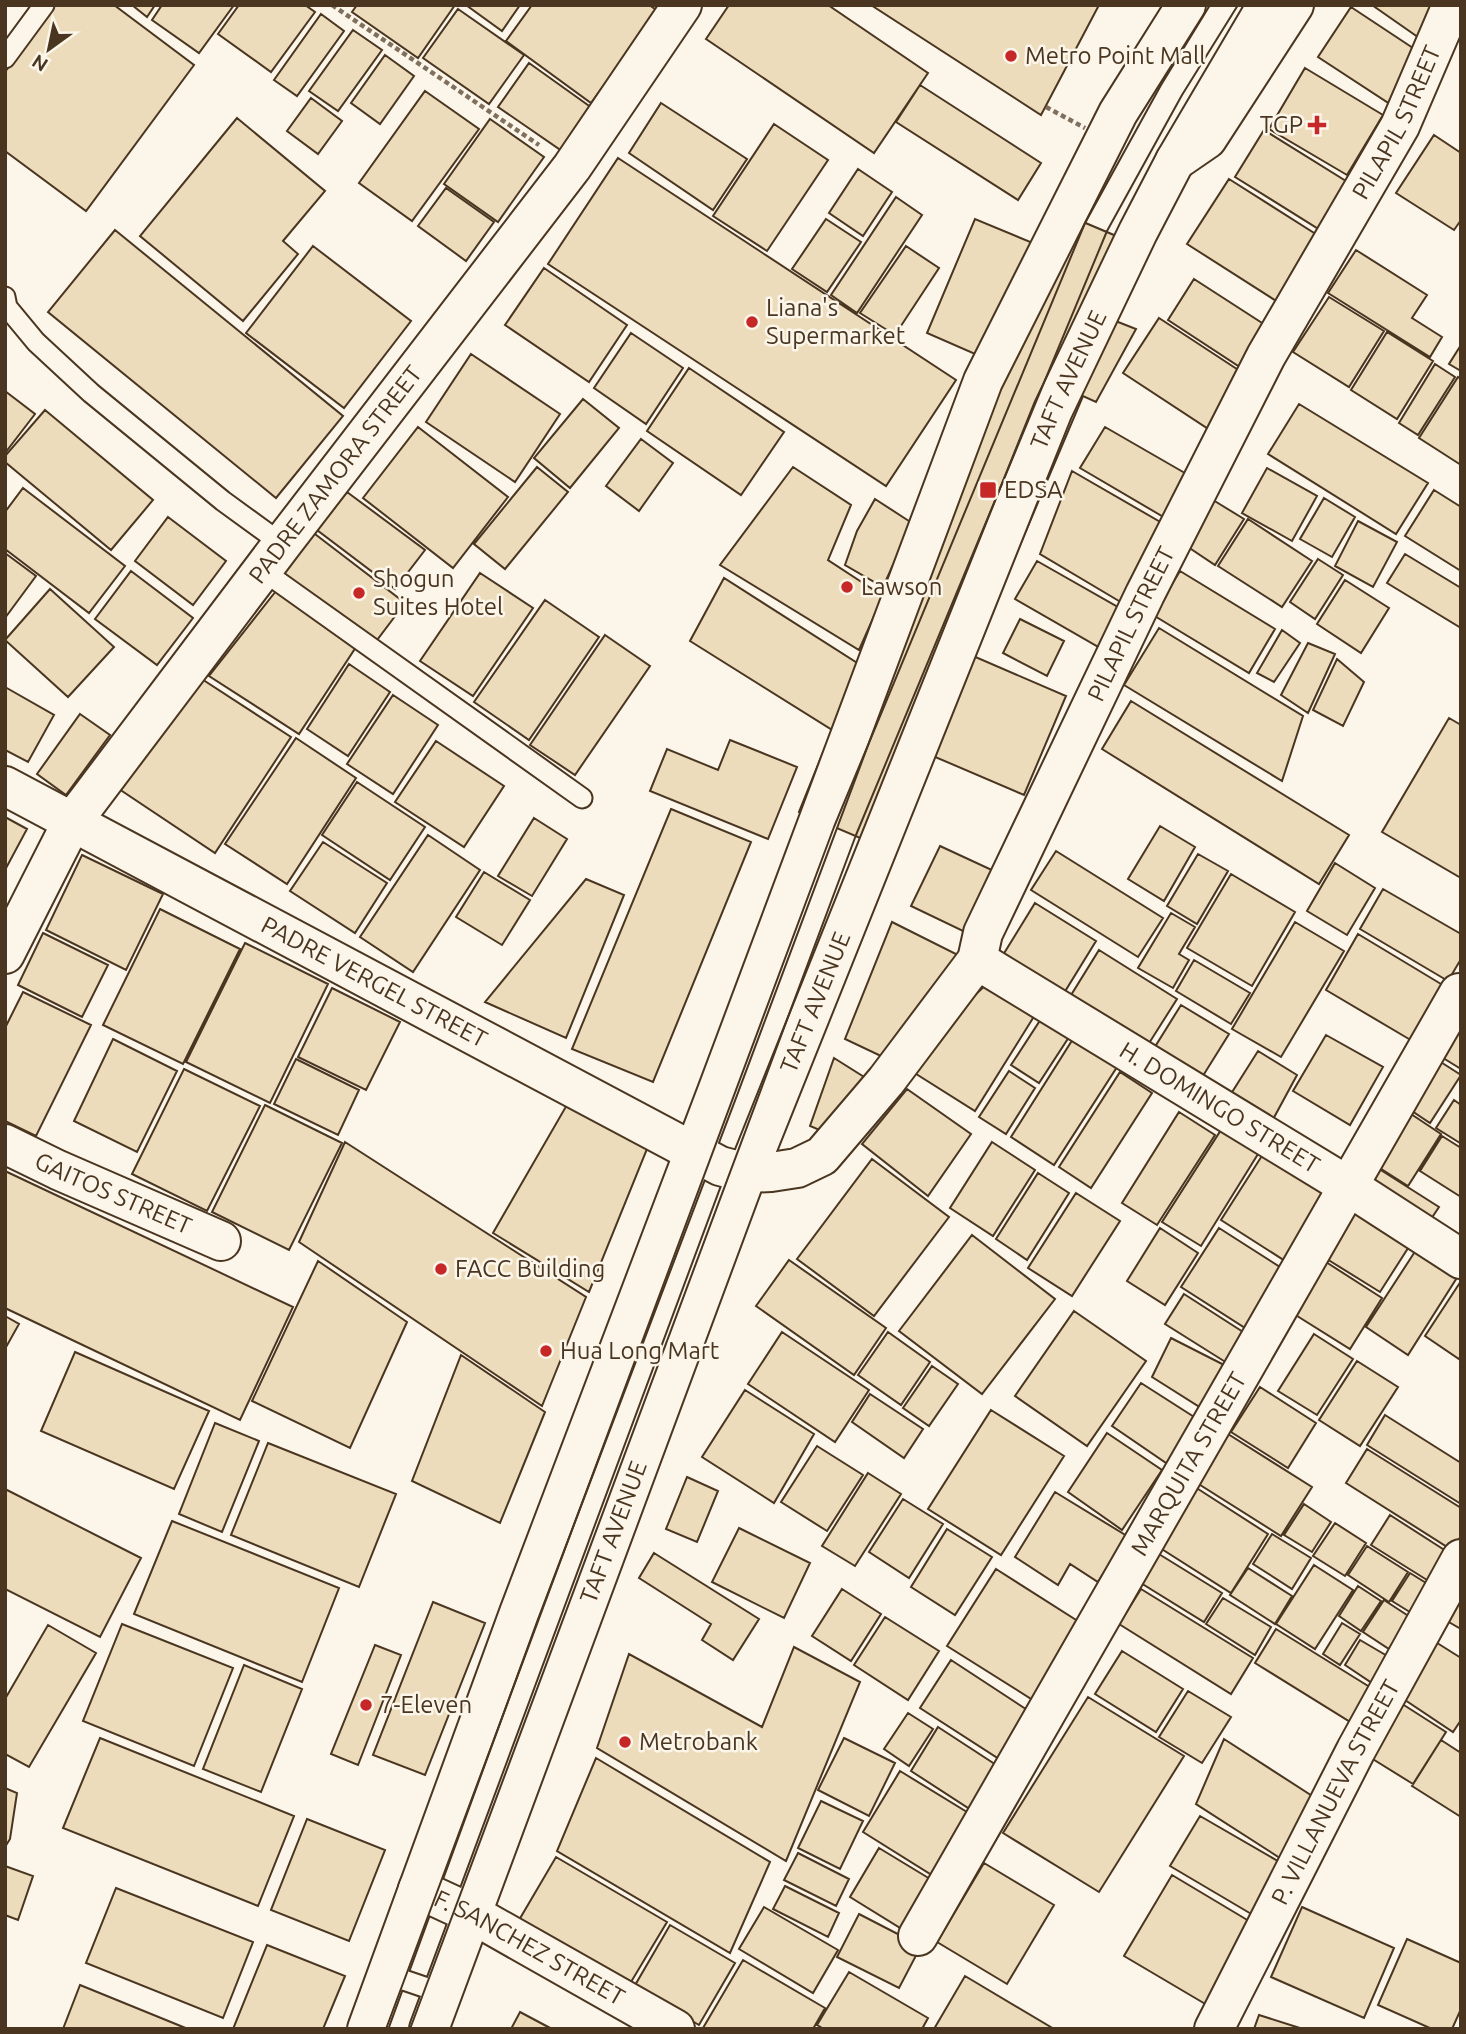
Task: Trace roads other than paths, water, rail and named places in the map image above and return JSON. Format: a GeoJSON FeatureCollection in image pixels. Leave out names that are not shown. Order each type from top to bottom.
{"type":"FeatureCollection","features":[{"type":"Feature","properties":{"kind":"main road"},"geometry":{"type":"LineString","coordinates":[[367,2029],[519,1613],[983,381],[1118,113],[1186,5]]}},
{"type":"Feature","properties":{"kind":"main road","name":"TAFT AVENUE"},"geometry":{"type":"LineString","coordinates":[[429,2029],[747,1173],[1053,410],[1175,161],[1267,5]]}},
{"type":"Feature","properties":{"kind":"main road"},"geometry":{"type":"LineString","coordinates":[[1175,161],[1214,143],[1294,5]]}},
{"type":"Feature","properties":{"kind":"main road","name":"PILAPIL STREET"},"geometry":{"type":"LineString","coordinates":[[747,1173],[797,1168],[822,1156],[886,1081],[977,960],[983,933],[1145,594],[1266,356],[1339,221],[1400,126],[1452,5]]}},
{"type":"Feature","properties":{"kind":"main road","name":"PADRE ZAMORA STREET"},"geometry":{"type":"LineString","coordinates":[[5,954],[72,822],[572,167],[678,7]]}},
{"type":"Feature","properties":{"kind":"main road","name":"PADRE VERGEL STREET"},"geometry":{"type":"LineString","coordinates":[[5,786],[694,1153],[720,1166],[747,1173]]}},
{"type":"Feature","properties":{"kind":"main road","name":"H. DOMINGO STREET"},"geometry":{"type":"LineString","coordinates":[[977,960],[1348,1186],[1461,1259]]}},
{"type":"Feature","properties":{"kind":"main road","name":"MARQUITA STREET"},"geometry":{"type":"LineString","coordinates":[[918,1936],[1459,993]]}},
{"type":"Feature","properties":{"kind":"main road","name":"GAITOS STREET"},"geometry":{"type":"LineString","coordinates":[[5,1144],[221,1241]]}},
{"type":"Feature","properties":{"kind":"main road","name":"P. VILLANUEVA STREET"},"geometry":{"type":"LineString","coordinates":[[1214,2029],[1356,1750],[1461,1559]]}},
{"type":"Feature","properties":{"kind":"main road","name":"F. SANCHEZ STREET"},"geometry":{"type":"LineString","coordinates":[[418,1889],[472,1914],[675,2029]]}},
{"type":"Feature","properties":{"kind":"lane"},"geometry":{"type":"LineString","coordinates":[[5,58],[44,5]]}},
{"type":"Feature","properties":{"kind":"lane"},"geometry":{"type":"LineString","coordinates":[[6,304],[36,342],[91,393],[223,501],[272,557],[582,798]]}},
{"type":"Feature","properties":{"kind":"lane"},"geometry":{"type":"LineString","coordinates":[[386,1974],[442,1993]]}},
{"type":"Feature","properties":{"kind":"tram line"},"geometry":{"type":"LineString","coordinates":[[386,2029],[834,827],[1085,223],[1161,85],[1210,5]]}},
{"type":"Feature","properties":{"kind":"tram line"},"geometry":{"type":"LineString","coordinates":[[410,2029],[856,835],[1107,231],[1182,95],[1238,5]]}},
{"type":"Feature","properties":{"kind":"place","name":"Metro Point Mall"},"geometry":{"type":"Point","coordinates":[1011,56]}},
{"type":"Feature","properties":{"kind":"place","name":"TGP"},"geometry":{"type":"Point","coordinates":[1317,125]}},
{"type":"Feature","properties":{"kind":"place","name":"Liana's Supermarket"},"geometry":{"type":"Point","coordinates":[752,322]}},
{"type":"Feature","properties":{"kind":"place","name":"EDSA"},"geometry":{"type":"Point","coordinates":[988,490]}},
{"type":"Feature","properties":{"kind":"place","name":"Lawson"},"geometry":{"type":"Point","coordinates":[847,587]}},
{"type":"Feature","properties":{"kind":"place","name":"Shogun Suites Hotel"},"geometry":{"type":"Point","coordinates":[359,593]}},
{"type":"Feature","properties":{"kind":"place","name":"FACC Building"},"geometry":{"type":"Point","coordinates":[441,1269]}},
{"type":"Feature","properties":{"kind":"place","name":"Hua Long Mart"},"geometry":{"type":"Point","coordinates":[546,1351]}},
{"type":"Feature","properties":{"kind":"place","name":"7-Eleven"},"geometry":{"type":"Point","coordinates":[366,1705]}},
{"type":"Feature","properties":{"kind":"place","name":"Metrobank"},"geometry":{"type":"Point","coordinates":[625,1742]}}]}
